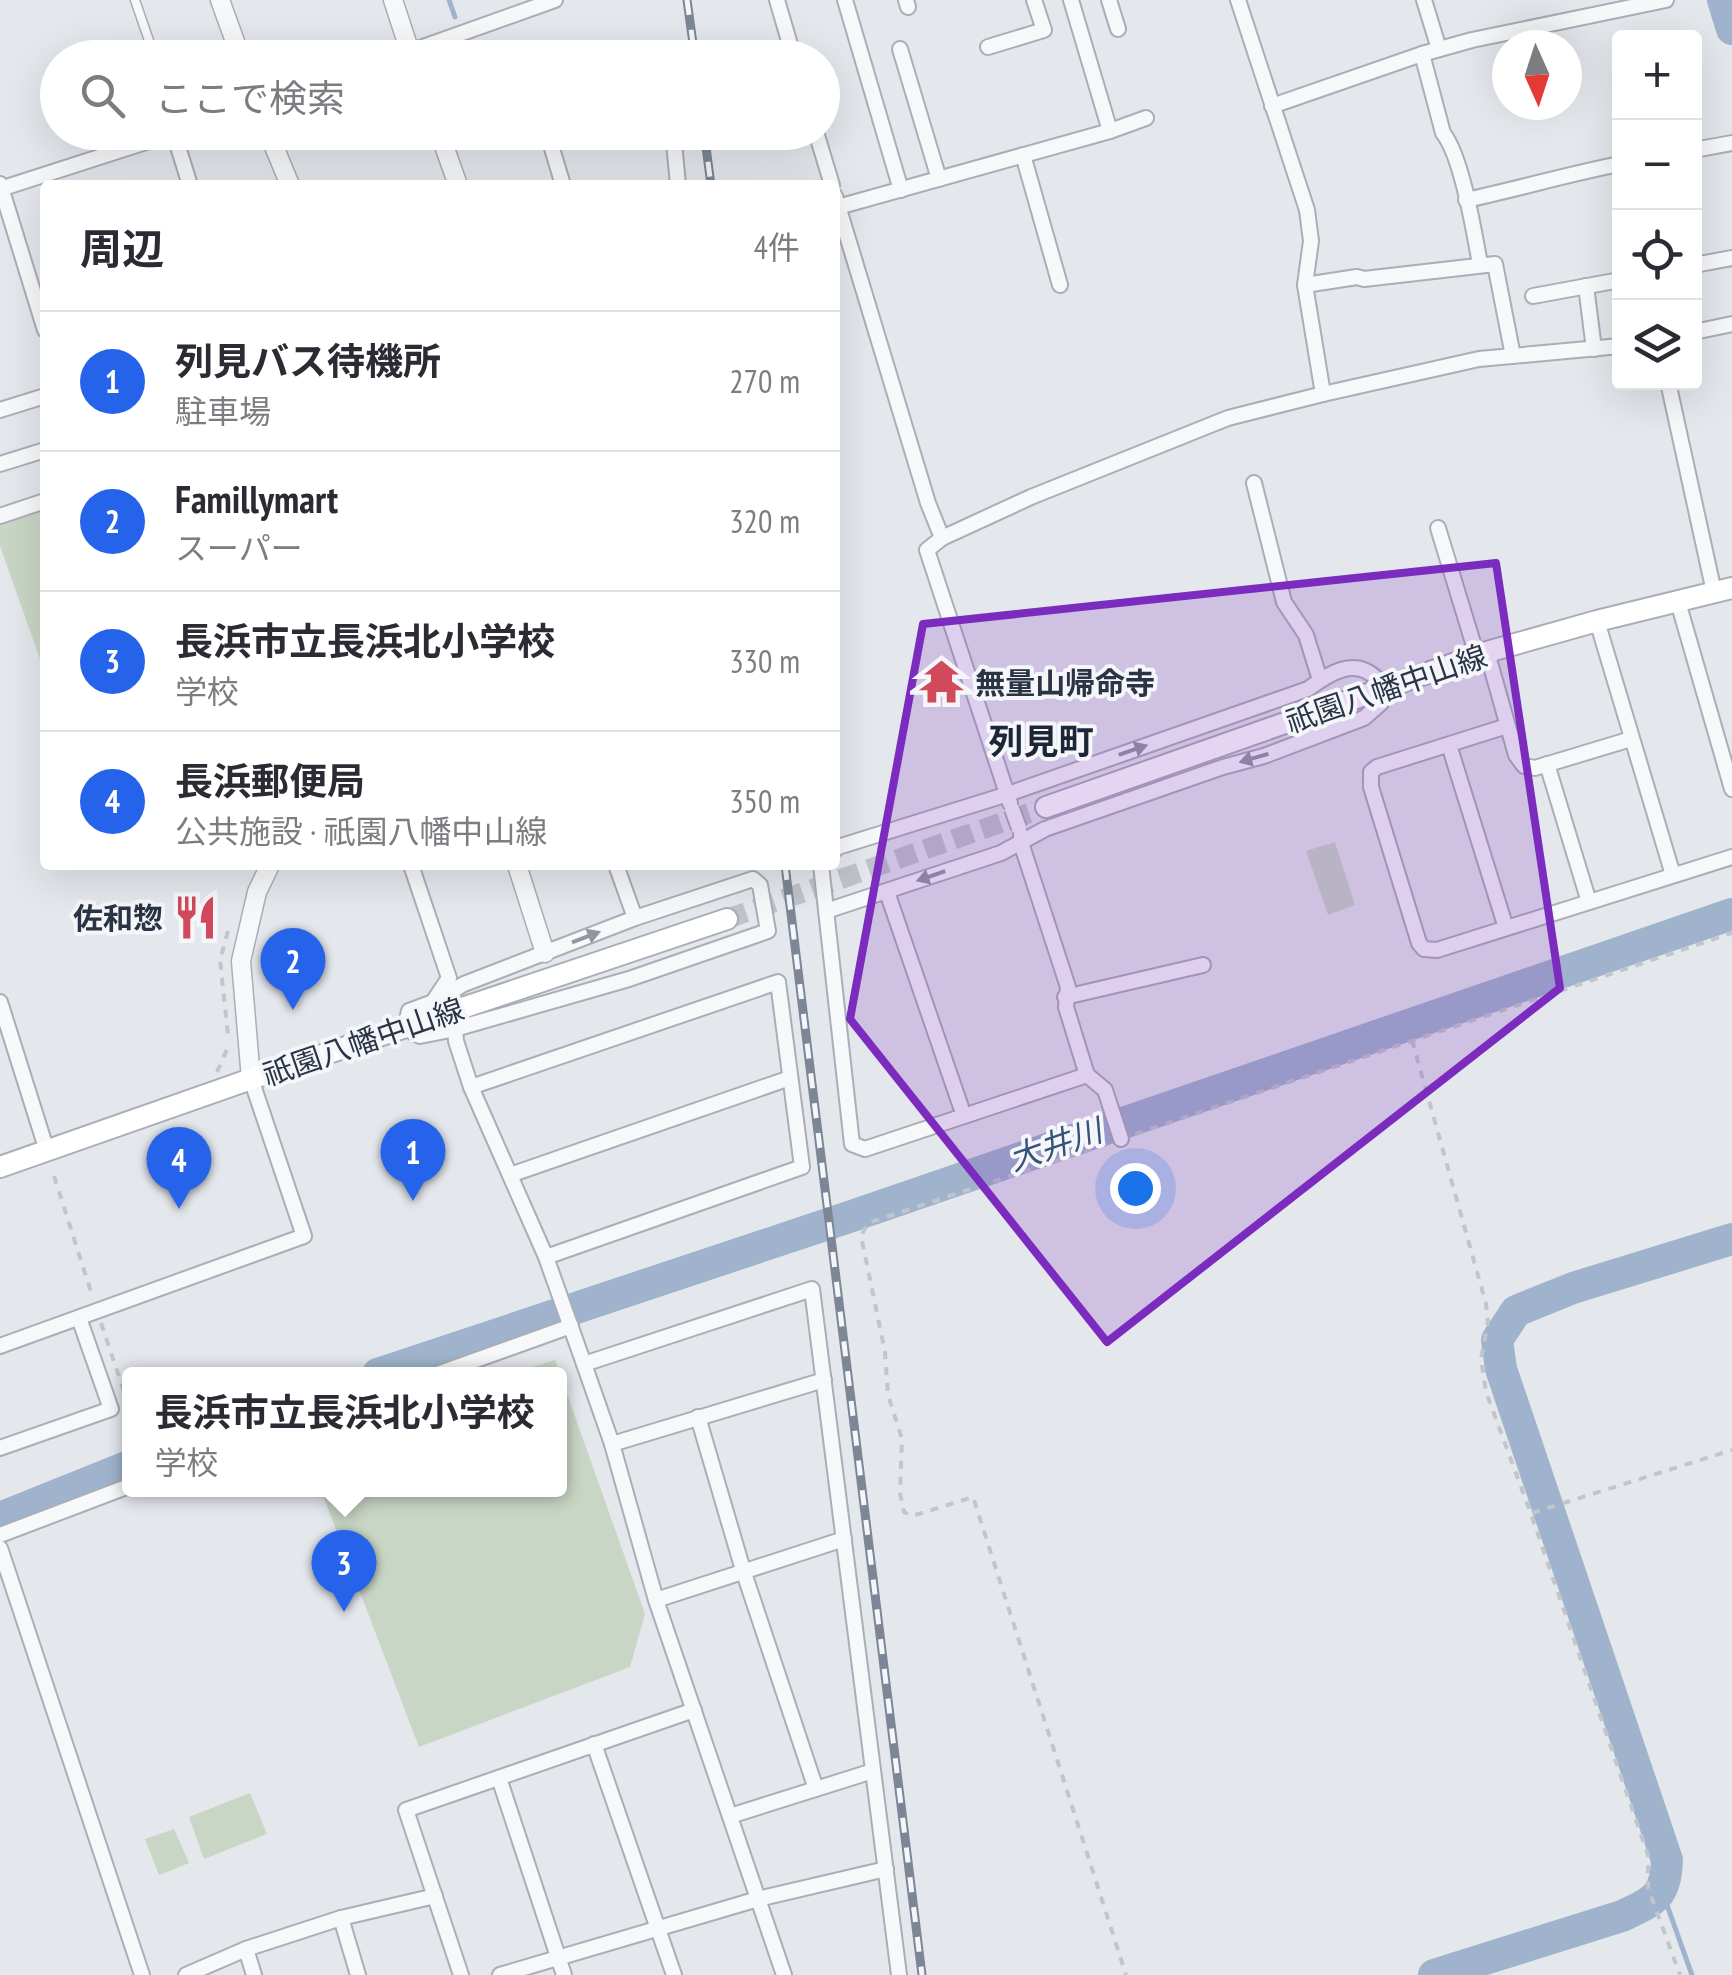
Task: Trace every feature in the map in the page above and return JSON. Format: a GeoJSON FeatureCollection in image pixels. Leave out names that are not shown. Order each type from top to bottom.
{"type":"FeatureCollection","features":[{"type":"Feature","properties":{"kind":"main road","name":"祇園八幡中山線"},"geometry":{"type":"LineString","coordinates":[[1046,807],[1482,654],[1723,590]]}},
{"type":"Feature","properties":{"kind":"main road","name":"祇園八幡中山線"},"geometry":{"type":"LineString","coordinates":[[0,1167],[251,1078],[728,919]]}},
{"type":"Feature","properties":{"kind":"street"},"geometry":{"type":"LineString","coordinates":[[220,0],[234,40]]}},
{"type":"Feature","properties":{"kind":"street"},"geometry":{"type":"LineString","coordinates":[[393,0],[402,40]]}},
{"type":"Feature","properties":{"kind":"street"},"geometry":{"type":"LineString","coordinates":[[446,40],[555,0]]}},
{"type":"Feature","properties":{"kind":"street"},"geometry":{"type":"LineString","coordinates":[[777,0],[789,40]]}},
{"type":"Feature","properties":{"kind":"street"},"geometry":{"type":"LineString","coordinates":[[845,0],[901,190]]}},
{"type":"Feature","properties":{"kind":"street"},"geometry":{"type":"LineString","coordinates":[[988,47],[1044,30],[1034,0]]}},
{"type":"Feature","properties":{"kind":"street"},"geometry":{"type":"LineString","coordinates":[[1071,0],[1110,131]]}},
{"type":"Feature","properties":{"kind":"street"},"geometry":{"type":"LineString","coordinates":[[1110,0],[1118,29]]}},
{"type":"Feature","properties":{"kind":"street"},"geometry":{"type":"LineString","coordinates":[[1238,0],[1307,210],[1311,241],[1305,285],[1323,394]]}},
{"type":"Feature","properties":{"kind":"street"},"geometry":{"type":"LineString","coordinates":[[1424,0],[1440,49]]}},
{"type":"Feature","properties":{"kind":"street"},"geometry":{"type":"LineString","coordinates":[[1272,106],[1472,40],[1666,0]]}},
{"type":"Feature","properties":{"kind":"street"},"geometry":{"type":"LineString","coordinates":[[900,49],[939,179]]}},
{"type":"Feature","properties":{"kind":"street"},"geometry":{"type":"LineString","coordinates":[[1422,54],[1443,133],[1452,143],[1480,264]]}},
{"type":"Feature","properties":{"kind":"street"},"geometry":{"type":"LineString","coordinates":[[840,201],[901,190],[1146,118]]}},
{"type":"Feature","properties":{"kind":"street"},"geometry":{"type":"LineString","coordinates":[[1702,149],[1732,143]]}},
{"type":"Feature","properties":{"kind":"street"},"geometry":{"type":"LineString","coordinates":[[40,314],[0,187],[105,150]]}},
{"type":"Feature","properties":{"kind":"street"},"geometry":{"type":"LineString","coordinates":[[180,150],[189,180]]}},
{"type":"Feature","properties":{"kind":"street"},"geometry":{"type":"LineString","coordinates":[[275,150],[288,180]]}},
{"type":"Feature","properties":{"kind":"street"},"geometry":{"type":"LineString","coordinates":[[445,150],[456,180]]}},
{"type":"Feature","properties":{"kind":"street"},"geometry":{"type":"LineString","coordinates":[[552,150],[561,180]]}},
{"type":"Feature","properties":{"kind":"street"},"geometry":{"type":"LineString","coordinates":[[675,150],[678,180]]}},
{"type":"Feature","properties":{"kind":"street"},"geometry":{"type":"LineString","coordinates":[[821,150],[830,180]]}},
{"type":"Feature","properties":{"kind":"street"},"geometry":{"type":"LineString","coordinates":[[1023,155],[1060,286]]}},
{"type":"Feature","properties":{"kind":"street"},"geometry":{"type":"LineString","coordinates":[[1466,200],[1612,166]]}},
{"type":"Feature","properties":{"kind":"street"},"geometry":{"type":"LineString","coordinates":[[840,212],[942,538]]}},
{"type":"Feature","properties":{"kind":"street"},"geometry":{"type":"LineString","coordinates":[[1702,264],[1732,258]]}},
{"type":"Feature","properties":{"kind":"street"},"geometry":{"type":"LineString","coordinates":[[1305,285],[1495,264],[1514,356]]}},
{"type":"Feature","properties":{"kind":"street"},"geometry":{"type":"LineString","coordinates":[[1533,296],[1612,281]]}},
{"type":"Feature","properties":{"kind":"street"},"geometry":{"type":"LineString","coordinates":[[1586,286],[1594,350]]}},
{"type":"Feature","properties":{"kind":"street"},"geometry":{"type":"LineString","coordinates":[[1702,330],[1732,324]]}},
{"type":"Feature","properties":{"kind":"street"},"geometry":{"type":"LineString","coordinates":[[1121,1136],[1105,1090],[1087,1075],[1066,1007],[1068,986],[927,550],[942,538],[1031,496],[1228,418],[1479,359],[1612,347]]}},
{"type":"Feature","properties":{"kind":"street"},"geometry":{"type":"LineString","coordinates":[[1670,390],[1723,590]]}},
{"type":"Feature","properties":{"kind":"street"},"geometry":{"type":"LineString","coordinates":[[0,410],[40,398]]}},
{"type":"Feature","properties":{"kind":"street"},"geometry":{"type":"LineString","coordinates":[[0,464],[40,452]]}},
{"type":"Feature","properties":{"kind":"street"},"geometry":{"type":"LineString","coordinates":[[1254,483],[1284,602],[1306,635],[1320,680]]}},
{"type":"Feature","properties":{"kind":"street"},"geometry":{"type":"LineString","coordinates":[[0,516],[40,503]]}},
{"type":"Feature","properties":{"kind":"street"},"geometry":{"type":"LineString","coordinates":[[1438,528],[1521,764],[1530,768],[1631,739]]}},
{"type":"Feature","properties":{"kind":"street"},"geometry":{"type":"LineString","coordinates":[[1678,602],[1732,789]]}},
{"type":"Feature","properties":{"kind":"street"},"geometry":{"type":"LineString","coordinates":[[1597,621],[1673,875]]}},
{"type":"Feature","properties":{"kind":"street"},"geometry":{"type":"LineString","coordinates":[[826,911],[1001,853],[1020,835],[1264,756],[1364,718],[1381,702],[1382,689],[1371,674],[1352,666],[1308,689],[1010,802],[840,846]]}},
{"type":"Feature","properties":{"kind":"street"},"geometry":{"type":"LineString","coordinates":[[1507,726],[1376,767],[1370,775],[1424,949],[1437,950],[1732,856]]}},
{"type":"Feature","properties":{"kind":"street"},"geometry":{"type":"LineString","coordinates":[[1449,744],[1506,928]]}},
{"type":"Feature","properties":{"kind":"street"},"geometry":{"type":"LineString","coordinates":[[1547,764],[1589,902]]}},
{"type":"Feature","properties":{"kind":"street"},"geometry":{"type":"LineString","coordinates":[[0,1346],[304,1236],[251,1078],[241,961],[257,892],[268,870]]}},
{"type":"Feature","properties":{"kind":"street"},"geometry":{"type":"LineString","coordinates":[[413,870],[449,978],[433,1002]]}},
{"type":"Feature","properties":{"kind":"street"},"geometry":{"type":"LineString","coordinates":[[519,870],[545,953]]}},
{"type":"Feature","properties":{"kind":"street"},"geometry":{"type":"LineString","coordinates":[[618,870],[634,918]]}},
{"type":"Feature","properties":{"kind":"street"},"geometry":{"type":"LineString","coordinates":[[822,870],[852,1144],[865,1149],[1087,1075]]}},
{"type":"Feature","properties":{"kind":"street"},"geometry":{"type":"LineString","coordinates":[[753,880],[760,885],[768,931],[629,979],[456,1028],[420,1036],[405,1028],[408,1011],[433,1002],[464,984],[634,918],[753,880]]}},
{"type":"Feature","properties":{"kind":"street"},"geometry":{"type":"LineString","coordinates":[[887,892],[964,1116]]}},
{"type":"Feature","properties":{"kind":"street"},"geometry":{"type":"LineString","coordinates":[[1065,997],[1203,965]]}},
{"type":"Feature","properties":{"kind":"street"},"geometry":{"type":"LineString","coordinates":[[471,1087],[778,982],[802,1167],[546,1258]]}},
{"type":"Feature","properties":{"kind":"street"},"geometry":{"type":"LineString","coordinates":[[0,1002],[47,1151]]}},
{"type":"Feature","properties":{"kind":"street"},"geometry":{"type":"LineString","coordinates":[[456,1028],[456,1041],[471,1087],[546,1258],[612,1444],[656,1600],[784,1975]]}},
{"type":"Feature","properties":{"kind":"street"},"geometry":{"type":"LineString","coordinates":[[510,1175],[790,1078]]}},
{"type":"Feature","properties":{"kind":"street"},"geometry":{"type":"LineString","coordinates":[[584,1364],[812,1289],[899,1975]]}},
{"type":"Feature","properties":{"kind":"street"},"geometry":{"type":"LineString","coordinates":[[0,1448],[111,1409],[79,1318]]}},
{"type":"Feature","properties":{"kind":"street"},"geometry":{"type":"LineString","coordinates":[[456,1367],[570,1324]]}},
{"type":"Feature","properties":{"kind":"street"},"geometry":{"type":"LineString","coordinates":[[612,1444],[824,1380]]}},
{"type":"Feature","properties":{"kind":"street"},"geometry":{"type":"LineString","coordinates":[[698,1418],[743,1570],[816,1788]]}},
{"type":"Feature","properties":{"kind":"street"},"geometry":{"type":"LineString","coordinates":[[0,1535],[122,1489]]}},
{"type":"Feature","properties":{"kind":"street"},"geometry":{"type":"LineString","coordinates":[[656,1600],[844,1539]]}},
{"type":"Feature","properties":{"kind":"street"},"geometry":{"type":"LineString","coordinates":[[0,1548],[142,1975]]}},
{"type":"Feature","properties":{"kind":"street"},"geometry":{"type":"LineString","coordinates":[[461,1975],[406,1810],[694,1710]]}},
{"type":"Feature","properties":{"kind":"street"},"geometry":{"type":"LineString","coordinates":[[594,1744],[674,1975]]}},
{"type":"Feature","properties":{"kind":"street"},"geometry":{"type":"LineString","coordinates":[[730,1816],[873,1770]]}},
{"type":"Feature","properties":{"kind":"street"},"geometry":{"type":"LineString","coordinates":[[499,1778],[564,1975]]}},
{"type":"Feature","properties":{"kind":"street"},"geometry":{"type":"LineString","coordinates":[[500,1975],[758,1899],[886,1870]]}},
{"type":"Feature","properties":{"kind":"street"},"geometry":{"type":"LineString","coordinates":[[186,1975],[246,1949],[341,1918],[434,1896]]}},
{"type":"Feature","properties":{"kind":"street"},"geometry":{"type":"LineString","coordinates":[[341,1918],[358,1975]]}},
{"type":"Feature","properties":{"kind":"street"},"geometry":{"type":"LineString","coordinates":[[246,1949],[254,1975]]}},
{"type":"Feature","properties":{"kind":"lane"},"geometry":{"type":"LineString","coordinates":[[136,0],[149,40]]}},
{"type":"Feature","properties":{"kind":"path"},"geometry":{"type":"LineString","coordinates":[[216,1073],[230,1047],[220,960],[229,927]]}},
{"type":"Feature","properties":{"kind":"path"},"geometry":{"type":"LineString","coordinates":[[1126,1975],[973,1497],[912,1516],[904,1512],[900,1493],[902,1439],[888,1395],[885,1352],[861,1236],[868,1224],[1732,933]]}},
{"type":"Feature","properties":{"kind":"path"},"geometry":{"type":"LineString","coordinates":[[1412,1040],[1486,1304],[1488,1322],[1482,1359],[1486,1392],[1534,1513],[1648,1855],[1648,1888],[1680,1975]]}},
{"type":"Feature","properties":{"kind":"path"},"geometry":{"type":"LineString","coordinates":[[54,1176],[122,1385]]}},
{"type":"Feature","properties":{"kind":"path"},"geometry":{"type":"LineString","coordinates":[[1534,1513],[1732,1450]]}},
{"type":"Feature","properties":{"kind":"highlighted area"},"geometry":{"type":"Polygon","coordinates":[[[1496,563],[1560,988],[1107,1342],[850,1019],[923,624],[1496,563]]]}},
{"type":"Feature","properties":{"kind":"green space"},"geometry":{"type":"Polygon","coordinates":[[[40,505],[40,659],[0,546],[0,517],[40,505]]]}},
{"type":"Feature","properties":{"kind":"green space"},"geometry":{"type":"Polygon","coordinates":[[[1335,842],[1355,905],[1328,915],[1306,851],[1335,842]]]}},
{"type":"Feature","properties":{"kind":"green space"},"geometry":{"type":"Polygon","coordinates":[[[555,1360],[557,1367],[532,1367],[555,1360]]]}},
{"type":"Feature","properties":{"kind":"green space"},"geometry":{"type":"Polygon","coordinates":[[[567,1394],[645,1614],[630,1667],[419,1747],[324,1497],[567,1497],[567,1394]]]}},
{"type":"Feature","properties":{"kind":"green space"},"geometry":{"type":"Polygon","coordinates":[[[250,1793],[267,1834],[204,1859],[189,1817],[250,1793]]]}},
{"type":"Feature","properties":{"kind":"green space"},"geometry":{"type":"Polygon","coordinates":[[[174,1829],[189,1863],[159,1875],[145,1839],[174,1829]]]}},
{"type":"Feature","properties":{"kind":"waterway"},"geometry":{"type":"LineString","coordinates":[[449,0],[455,17]]}},
{"type":"Feature","properties":{"kind":"waterway"},"geometry":{"type":"LineString","coordinates":[[1723,0],[1732,29]]}},
{"type":"Feature","properties":{"kind":"waterway","name":"大井川"},"geometry":{"type":"LineString","coordinates":[[399,1367],[1732,914]]}},
{"type":"Feature","properties":{"kind":"waterway"},"geometry":{"type":"LineString","coordinates":[[1434,1975],[1622,1916],[1656,1896],[1666,1872],[1667,1860],[1501,1369],[1497,1340],[1516,1311],[1573,1288],[1732,1239]]}},
{"type":"Feature","properties":{"kind":"waterway","name":"大井川"},"geometry":{"type":"LineString","coordinates":[[7,1515],[122,1469]]}},
{"type":"Feature","properties":{"kind":"waterway"},"geometry":{"type":"LineString","coordinates":[[1662,1891],[1692,1975]]}},
{"type":"Feature","properties":{"kind":"tunnel"},"geometry":{"type":"LineString","coordinates":[[727,919],[1046,807]]}},
{"type":"Feature","properties":{"kind":"railway"},"geometry":{"type":"LineString","coordinates":[[687,0],[693,40]]}},
{"type":"Feature","properties":{"kind":"railway"},"geometry":{"type":"LineString","coordinates":[[706,150],[710,180]]}},
{"type":"Feature","properties":{"kind":"railway"},"geometry":{"type":"LineString","coordinates":[[786,870],[922,1975]]}},
{"type":"Feature","properties":{"kind":"place","name":"無量山帰命寺"},"geometry":{"type":"Point","coordinates":[942,682]}},
{"type":"Feature","properties":{"kind":"place","name":"佐和惣"},"geometry":{"type":"Point","coordinates":[196,917]}},
{"type":"Feature","properties":{"kind":"place","name":"Famillymart"},"geometry":{"type":"Point","coordinates":[293,1010]}},
{"type":"Feature","properties":{"kind":"place","name":"列見バス待機所"},"geometry":{"type":"Point","coordinates":[413,1201]}},
{"type":"Feature","properties":{"kind":"place","name":"長浜郵便局"},"geometry":{"type":"Point","coordinates":[179,1209]}},
{"type":"Feature","properties":{"kind":"place","name":"長浜市立長浜北小学校"},"geometry":{"type":"Point","coordinates":[344,1612]}},
{"type":"Feature","properties":{"kind":"district","name":"列見町"},"geometry":{"type":"Point","coordinates":[1041,741]}}]}
